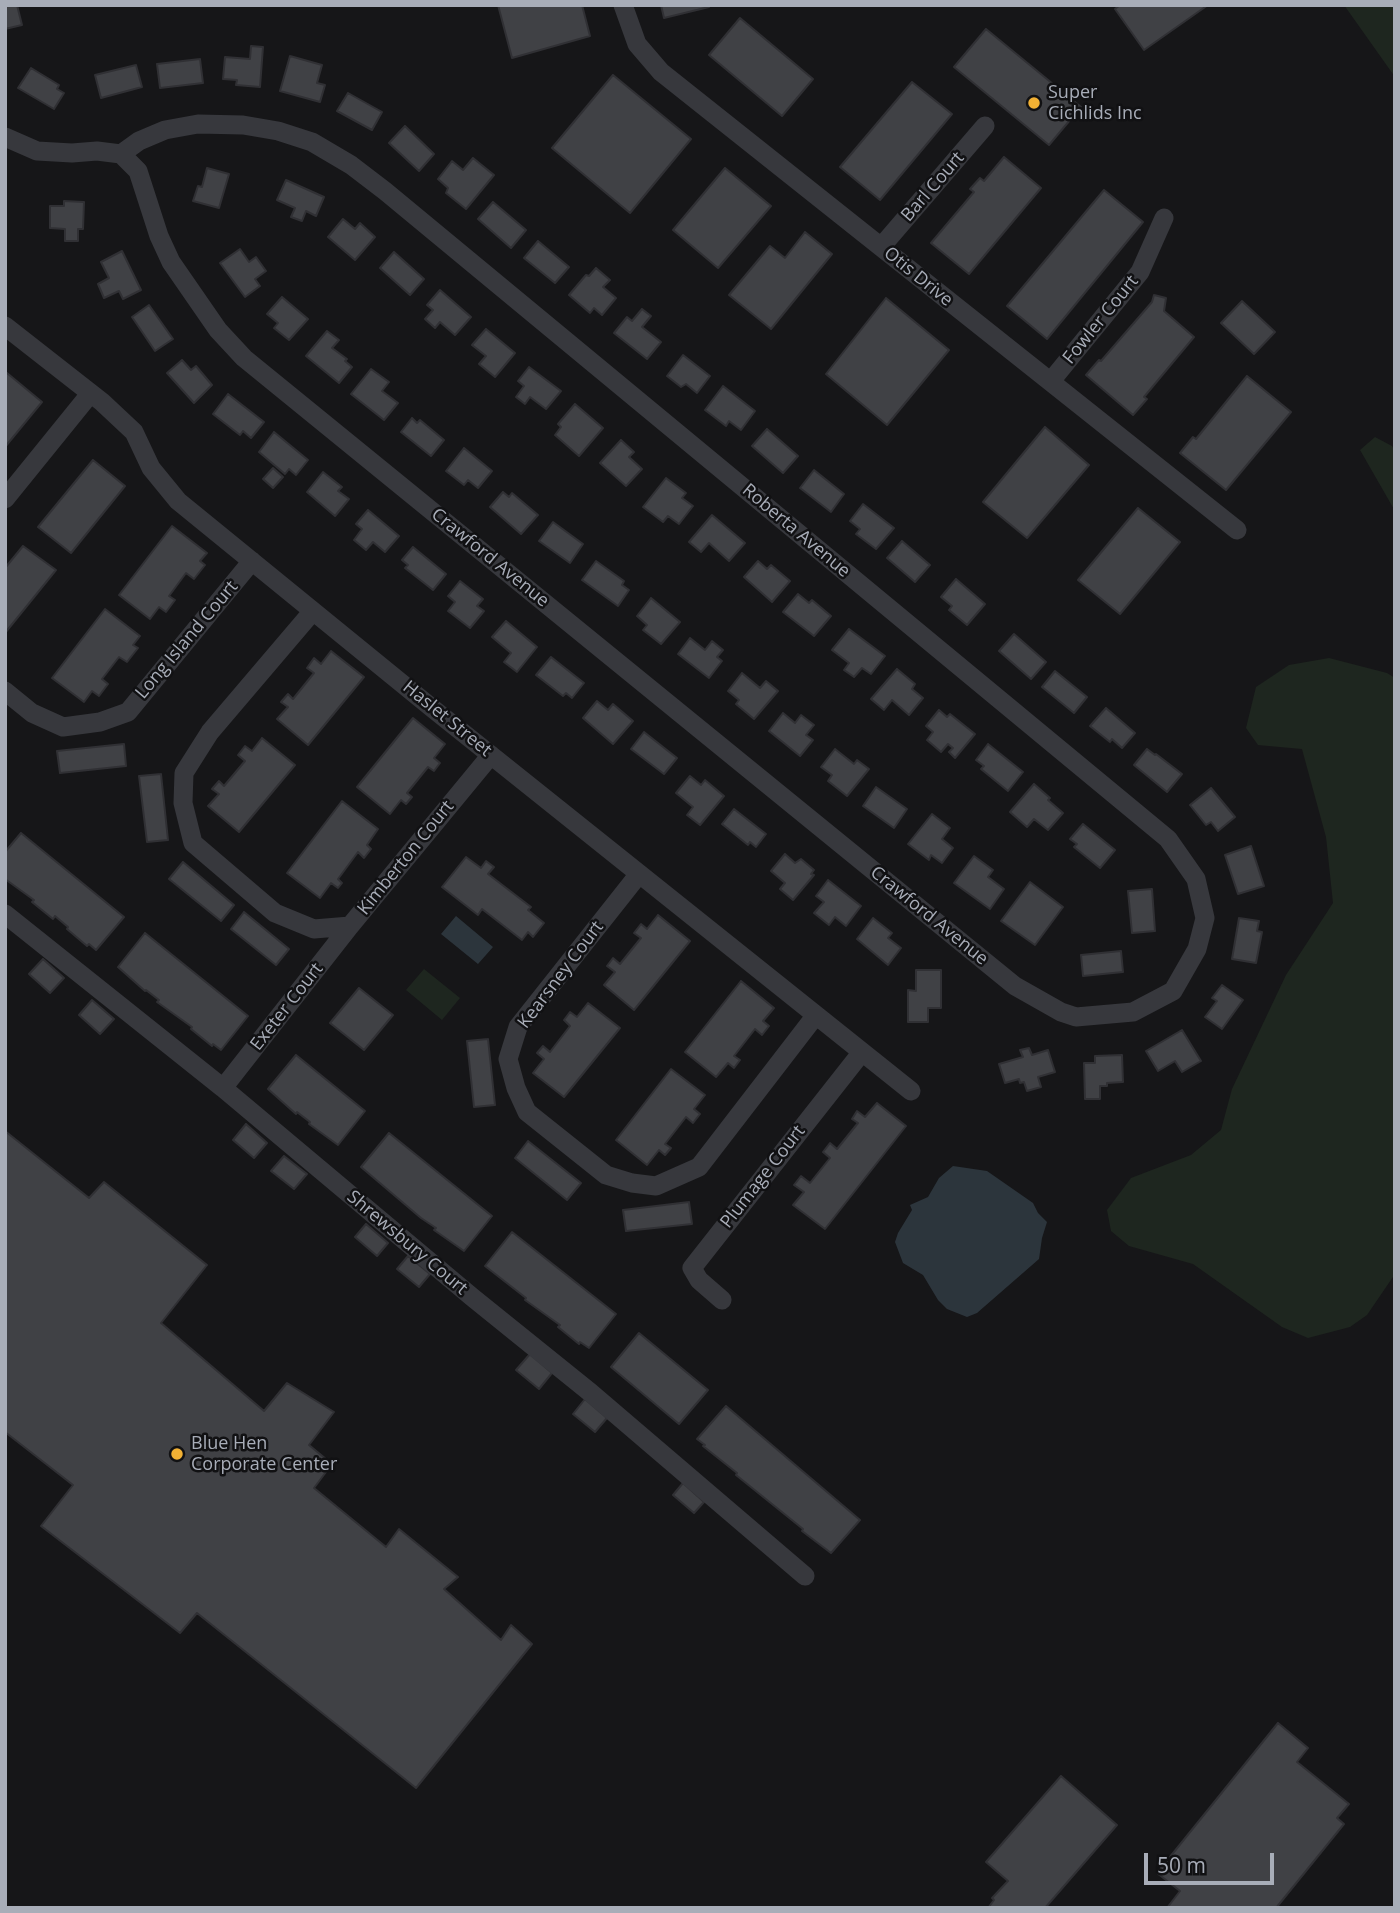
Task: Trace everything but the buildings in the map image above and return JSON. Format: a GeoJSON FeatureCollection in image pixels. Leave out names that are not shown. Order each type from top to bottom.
{"type":"FeatureCollection","features":[{"type":"Feature","properties":{"kind":"street","name":"Otis Drive"},"geometry":{"type":"LineString","coordinates":[[623,5],[637,44],[662,72],[1237,530]]}},
{"type":"Feature","properties":{"kind":"street","name":"Roberta Avenue"},"geometry":{"type":"LineString","coordinates":[[121,154],[139,141],[166,130],[198,124],[243,125],[278,131],[312,142],[351,165],[1168,839],[1196,878],[1205,918],[1197,949],[1172,991],[1133,1012],[1076,1017],[1061,1012],[1016,986]]}},
{"type":"Feature","properties":{"kind":"street","name":"Barl Court"},"geometry":{"type":"LineString","coordinates":[[881,247],[985,126]]}},
{"type":"Feature","properties":{"kind":"street"},"geometry":{"type":"LineString","coordinates":[[5,137],[37,151],[97,151],[121,154]]}},
{"type":"Feature","properties":{"kind":"street","name":"Crawford Avenue"},"geometry":{"type":"LineString","coordinates":[[121,154],[138,171],[159,236],[171,262],[218,330],[244,358],[1016,986]]}},
{"type":"Feature","properties":{"kind":"street","name":"Fowler Court"},"geometry":{"type":"LineString","coordinates":[[1051,381],[1140,272],[1164,218]]}},
{"type":"Feature","properties":{"kind":"street","name":"Haslet Street"},"geometry":{"type":"LineString","coordinates":[[5,327],[134,432],[151,468],[178,501],[911,1091]]}},
{"type":"Feature","properties":{"kind":"street"},"geometry":{"type":"LineString","coordinates":[[5,499],[90,394]]}},
{"type":"Feature","properties":{"kind":"street","name":"Long Island Court"},"geometry":{"type":"LineString","coordinates":[[5,691],[32,713],[62,727],[100,722],[128,712],[252,561]]}},
{"type":"Feature","properties":{"kind":"street","name":"Kimberton Court"},"geometry":{"type":"LineString","coordinates":[[313,611],[210,732],[184,774],[183,803],[193,843],[275,913],[314,929],[350,926],[491,755]]}},
{"type":"Feature","properties":{"kind":"street","name":"Kearsney Court"},"geometry":{"type":"LineString","coordinates":[[639,874],[518,1027],[508,1059],[516,1088],[527,1112],[606,1175],[632,1183],[656,1186],[699,1167],[816,1015]]}},
{"type":"Feature","properties":{"kind":"street","name":"Shrewsbury Court"},"geometry":{"type":"LineString","coordinates":[[5,914],[223,1087],[472,1297],[591,1393],[805,1576]]}},
{"type":"Feature","properties":{"kind":"street","name":"Exeter Court"},"geometry":{"type":"LineString","coordinates":[[223,1087],[350,926]]}},
{"type":"Feature","properties":{"kind":"street","name":"Plumage Court"},"geometry":{"type":"LineString","coordinates":[[722,1300],[699,1280],[692,1268],[862,1052]]}},
{"type":"Feature","properties":{"kind":"shaded area"},"geometry":{"type":"Polygon","coordinates":[[[1344,5],[1395,5],[1395,77],[1344,5]]]}},
{"type":"Feature","properties":{"kind":"shaded area"},"geometry":{"type":"Polygon","coordinates":[[[1375,437],[1392,446],[1395,451],[1395,511],[1360,450],[1375,437]]]}},
{"type":"Feature","properties":{"kind":"shaded area"},"geometry":{"type":"Polygon","coordinates":[[[1329,658],[1387,673],[1395,678],[1395,1274],[1367,1315],[1350,1327],[1308,1338],[1282,1327],[1193,1264],[1129,1246],[1111,1231],[1107,1210],[1131,1178],[1191,1155],[1221,1130],[1232,1089],[1286,975],[1333,903],[1326,837],[1302,749],[1258,745],[1246,728],[1256,687],[1289,665],[1329,658]]]}},
{"type":"Feature","properties":{"kind":"shaded area"},"geometry":{"type":"Polygon","coordinates":[[[456,916],[493,947],[478,964],[441,934],[456,916]]]}},
{"type":"Feature","properties":{"kind":"shaded area"},"geometry":{"type":"Polygon","coordinates":[[[424,969],[460,998],[442,1020],[406,990],[424,969]]]}},
{"type":"Feature","properties":{"kind":"shaded area"},"geometry":{"type":"Polygon","coordinates":[[[953,1166],[987,1171],[1033,1203],[1047,1222],[1039,1259],[977,1313],[967,1317],[947,1309],[938,1300],[923,1275],[903,1263],[895,1242],[912,1210],[910,1205],[928,1197],[939,1178],[953,1166]]]}},
{"type":"Feature","properties":{"kind":"place","name":"Super Cichlids Inc"},"geometry":{"type":"Point","coordinates":[1034,103]}},
{"type":"Feature","properties":{"kind":"place","name":"Blue Hen Corporate Center"},"geometry":{"type":"Point","coordinates":[177,1454]}}]}
